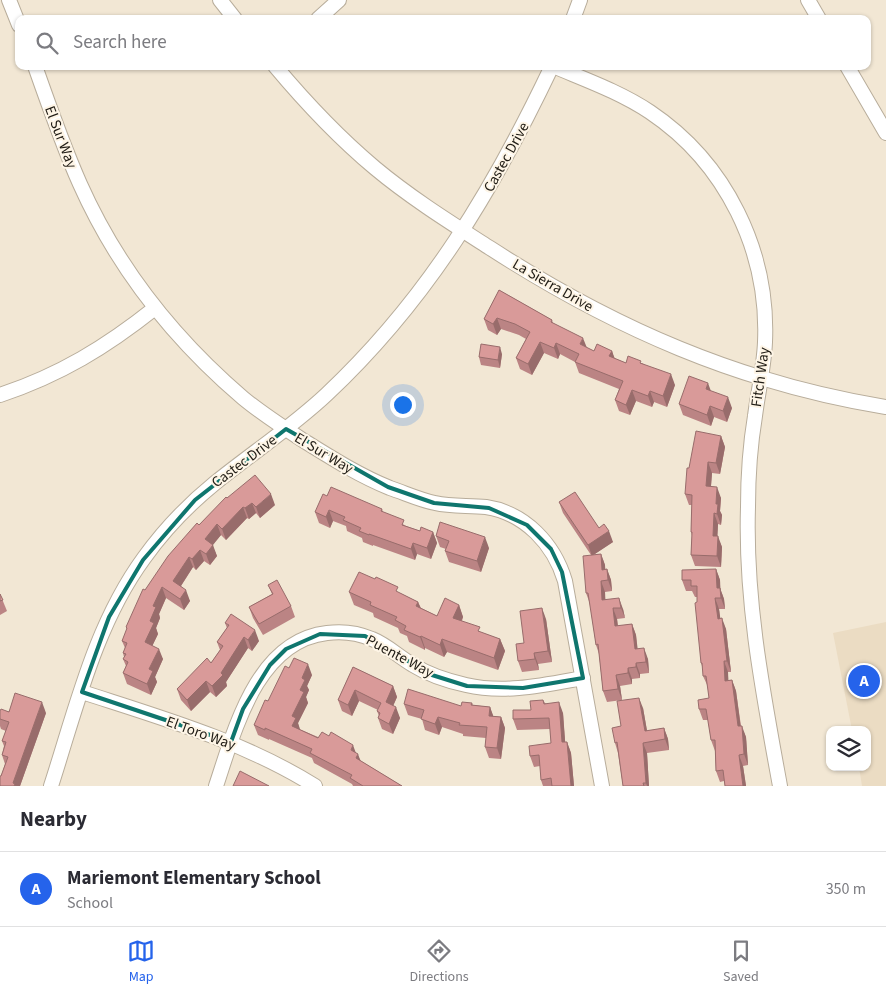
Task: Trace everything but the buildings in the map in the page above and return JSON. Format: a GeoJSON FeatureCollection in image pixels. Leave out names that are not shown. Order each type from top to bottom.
{"type":"FeatureCollection","features":[{"type":"Feature","properties":{"kind":"street"},"geometry":{"type":"LineString","coordinates":[[9,0],[15,15]]}},
{"type":"Feature","properties":{"kind":"street"},"geometry":{"type":"LineString","coordinates":[[220,0],[232,15]]}},
{"type":"Feature","properties":{"kind":"street"},"geometry":{"type":"LineString","coordinates":[[322,15],[339,0]]}},
{"type":"Feature","properties":{"kind":"street"},"geometry":{"type":"LineString","coordinates":[[574,15],[580,0]]}},
{"type":"Feature","properties":{"kind":"street"},"geometry":{"type":"LineString","coordinates":[[808,0],[817,15]]}},
{"type":"Feature","properties":{"kind":"street","name":"El Sur Way"},"geometry":{"type":"LineString","coordinates":[[36,70],[80,185],[120,259],[155,308],[213,372],[272,421],[334,459],[388,487],[434,503],[489,508],[505,512],[527,524],[551,549],[562,572],[602,786]]}},
{"type":"Feature","properties":{"kind":"street","name":"La Sierra Drive"},"geometry":{"type":"LineString","coordinates":[[279,70],[318,115],[350,146],[414,198],[529,273],[576,300],[623,324],[704,358],[761,378],[804,390],[886,407]]}},
{"type":"Feature","properties":{"kind":"street","name":"Castec Drive"},"geometry":{"type":"LineString","coordinates":[[51,786],[109,617],[143,560],[176,518],[215,482],[286,429],[327,394],[387,332],[425,285],[463,230],[506,158],[551,70]]}},
{"type":"Feature","properties":{"kind":"street","name":"Fitch Way"},"geometry":{"type":"LineString","coordinates":[[562,70],[616,94],[657,117],[685,140],[725,188],[749,237],[757,262],[763,289],[765,343],[750,462],[747,537],[755,640],[780,786]]}},
{"type":"Feature","properties":{"kind":"street"},"geometry":{"type":"LineString","coordinates":[[849,70],[886,133]]}},
{"type":"Feature","properties":{"kind":"street"},"geometry":{"type":"LineString","coordinates":[[0,395],[47,378],[73,364],[123,333],[155,308]]}},
{"type":"Feature","properties":{"kind":"street","name":"Puente Way"},"geometry":{"type":"LineString","coordinates":[[216,786],[243,709],[270,665],[286,649],[299,641],[320,634],[335,632],[365,636],[386,646],[432,675],[467,686],[495,689],[523,688],[582,678]]}},
{"type":"Feature","properties":{"kind":"street","name":"El Toro Way"},"geometry":{"type":"LineString","coordinates":[[82,692],[230,742],[261,756],[315,786]]}},
{"type":"Feature","properties":{"kind":"highlighted area"},"geometry":{"type":"Polygon","coordinates":[[[286,429],[388,487],[434,503],[489,508],[527,525],[551,549],[562,572],[583,678],[523,688],[467,686],[432,675],[365,636],[320,634],[286,649],[270,665],[243,709],[231,742],[82,692],[109,617],[143,560],[195,500],[286,429]]]}},
{"type":"Feature","properties":{"kind":"shaded area"},"geometry":{"type":"Polygon","coordinates":[[[886,622],[886,786],[862,786],[860,771],[871,771],[871,726],[851,726],[833,633],[886,622]]]}},
{"type":"Feature","properties":{"kind":"place","name":"Mariemont Elementary School"},"geometry":{"type":"Point","coordinates":[864,681]}}]}
